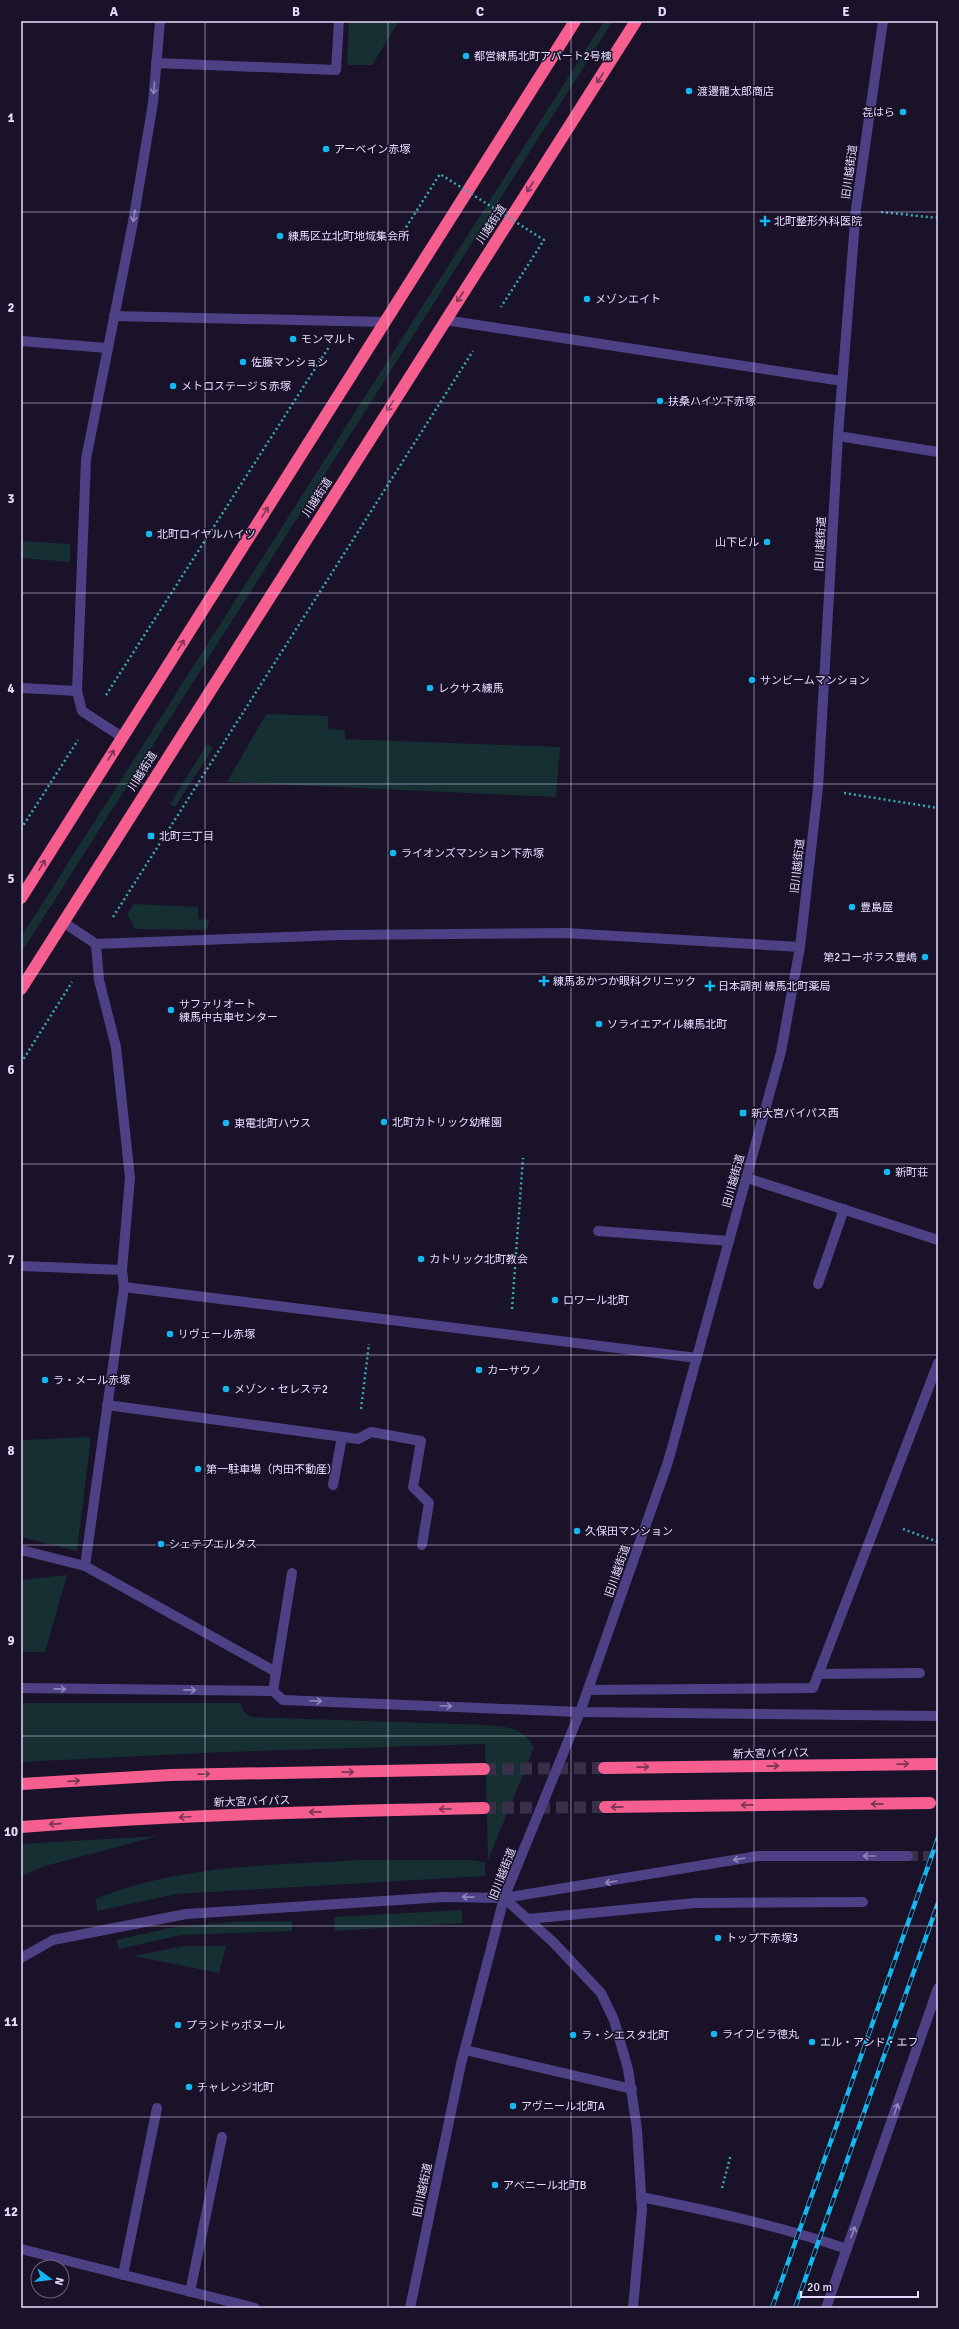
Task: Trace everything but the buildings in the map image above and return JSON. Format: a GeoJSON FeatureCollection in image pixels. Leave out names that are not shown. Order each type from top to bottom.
{"type":"FeatureCollection","features":[{"type":"Feature","properties":{"kind":"highway"},"geometry":{"type":"LineString","coordinates":[[22,896],[575,21]]}},
{"type":"Feature","properties":{"kind":"highway","name":"川越街道"},"geometry":{"type":"LineString","coordinates":[[21,989],[636,21]]}},
{"type":"Feature","properties":{"kind":"highway","name":"新大宮バイパス"},"geometry":{"type":"LineString","coordinates":[[604,1768],[938,1764]]}},
{"type":"Feature","properties":{"kind":"highway"},"geometry":{"type":"LineString","coordinates":[[21,1784],[170,1775],[484,1769]]}},
{"type":"Feature","properties":{"kind":"highway"},"geometry":{"type":"LineString","coordinates":[[604,1807],[930,1803]]}},
{"type":"Feature","properties":{"kind":"highway","name":"新大宮バイパス"},"geometry":{"type":"LineString","coordinates":[[21,1826],[100,1820],[271,1813],[484,1808]]}},
{"type":"Feature","properties":{"kind":"street"},"geometry":{"type":"LineString","coordinates":[[122,737],[82,711],[77,691],[86,460],[134,214],[153,103],[160,21]]}},
{"type":"Feature","properties":{"kind":"street"},"geometry":{"type":"LineString","coordinates":[[156,63],[336,70],[339,21]]}},
{"type":"Feature","properties":{"kind":"street","name":"旧川越街道"},"geometry":{"type":"LineString","coordinates":[[410,2308],[465,2050],[504,1898],[580,1712],[668,1462],[781,1052],[800,947],[818,788],[838,436],[856,209],[883,21]]}},
{"type":"Feature","properties":{"kind":"street"},"geometry":{"type":"LineString","coordinates":[[114,316],[385,322]]}},
{"type":"Feature","properties":{"kind":"street"},"geometry":{"type":"LineString","coordinates":[[445,320],[842,381]]}},
{"type":"Feature","properties":{"kind":"street"},"geometry":{"type":"LineString","coordinates":[[21,341],[107,348]]}},
{"type":"Feature","properties":{"kind":"street"},"geometry":{"type":"LineString","coordinates":[[838,436],[938,452]]}},
{"type":"Feature","properties":{"kind":"street"},"geometry":{"type":"LineString","coordinates":[[21,688],[77,691]]}},
{"type":"Feature","properties":{"kind":"street"},"geometry":{"type":"LineString","coordinates":[[63,922],[96,944],[339,935],[566,933],[800,947]]}},
{"type":"Feature","properties":{"kind":"street"},"geometry":{"type":"LineString","coordinates":[[85,1566],[124,1287],[122,1270],[129,1170],[116,1048],[99,980],[96,944]]}},
{"type":"Feature","properties":{"kind":"street"},"geometry":{"type":"LineString","coordinates":[[747,1178],[938,1240]]}},
{"type":"Feature","properties":{"kind":"street"},"geometry":{"type":"LineString","coordinates":[[818,1284],[844,1209]]}},
{"type":"Feature","properties":{"kind":"street"},"geometry":{"type":"LineString","coordinates":[[598,1231],[729,1241]]}},
{"type":"Feature","properties":{"kind":"street"},"geometry":{"type":"LineString","coordinates":[[21,1266],[122,1270]]}},
{"type":"Feature","properties":{"kind":"street"},"geometry":{"type":"LineString","coordinates":[[124,1287],[697,1358]]}},
{"type":"Feature","properties":{"kind":"street"},"geometry":{"type":"LineString","coordinates":[[588,1690],[813,1688],[938,1363]]}},
{"type":"Feature","properties":{"kind":"street"},"geometry":{"type":"LineString","coordinates":[[107,1405],[358,1439],[371,1432],[421,1441],[413,1487],[429,1504],[422,1545]]}},
{"type":"Feature","properties":{"kind":"street"},"geometry":{"type":"LineString","coordinates":[[334,1485],[342,1437]]}},
{"type":"Feature","properties":{"kind":"street"},"geometry":{"type":"LineString","coordinates":[[21,1550],[85,1566],[276,1672]]}},
{"type":"Feature","properties":{"kind":"street"},"geometry":{"type":"LineString","coordinates":[[273,1690],[292,1573]]}},
{"type":"Feature","properties":{"kind":"street"},"geometry":{"type":"LineString","coordinates":[[818,1674],[920,1673]]}},
{"type":"Feature","properties":{"kind":"street"},"geometry":{"type":"LineString","coordinates":[[21,1688],[273,1690],[282,1700],[580,1712],[938,1716]]}},
{"type":"Feature","properties":{"kind":"street"},"geometry":{"type":"LineString","coordinates":[[21,1958],[53,1940],[186,1914],[444,1897],[504,1898],[758,1856],[908,1856]]}},
{"type":"Feature","properties":{"kind":"street"},"geometry":{"type":"LineString","coordinates":[[504,1898],[554,1942],[601,1993],[614,2020],[632,2089],[637,2129],[641,2197],[633,2308]]}},
{"type":"Feature","properties":{"kind":"street"},"geometry":{"type":"LineString","coordinates":[[528,1919],[694,1904],[863,1902]]}},
{"type":"Feature","properties":{"kind":"street"},"geometry":{"type":"LineString","coordinates":[[826,2308],[938,1988]]}},
{"type":"Feature","properties":{"kind":"street"},"geometry":{"type":"LineString","coordinates":[[465,2050],[632,2089]]}},
{"type":"Feature","properties":{"kind":"street"},"geometry":{"type":"LineString","coordinates":[[123,2275],[157,2108]]}},
{"type":"Feature","properties":{"kind":"street"},"geometry":{"type":"LineString","coordinates":[[190,2292],[222,2137]]}},
{"type":"Feature","properties":{"kind":"street"},"geometry":{"type":"LineString","coordinates":[[641,2197],[716,2212],[799,2233],[847,2249]]}},
{"type":"Feature","properties":{"kind":"street"},"geometry":{"type":"LineString","coordinates":[[21,2249],[255,2308]]}},
{"type":"Feature","properties":{"kind":"path"},"geometry":{"type":"LineString","coordinates":[[398,240],[440,174],[544,240],[501,307]]}},
{"type":"Feature","properties":{"kind":"path"},"geometry":{"type":"LineString","coordinates":[[856,209],[938,218]]}},
{"type":"Feature","properties":{"kind":"path"},"geometry":{"type":"LineString","coordinates":[[21,829],[345,321]]}},
{"type":"Feature","properties":{"kind":"path"},"geometry":{"type":"LineString","coordinates":[[21,1063],[488,327]]}},
{"type":"Feature","properties":{"kind":"path"},"geometry":{"type":"LineString","coordinates":[[818,788],[938,808]]}},
{"type":"Feature","properties":{"kind":"path"},"geometry":{"type":"LineString","coordinates":[[510,1335],[523,1158]]}},
{"type":"Feature","properties":{"kind":"path"},"geometry":{"type":"LineString","coordinates":[[358,1439],[372,1318]]}},
{"type":"Feature","properties":{"kind":"path"},"geometry":{"type":"LineString","coordinates":[[878,1519],[938,1542]]}},
{"type":"Feature","properties":{"kind":"path"},"geometry":{"type":"LineString","coordinates":[[716,2212],[731,2154]]}},
{"type":"Feature","properties":{"kind":"green space"},"geometry":{"type":"Polygon","coordinates":[[[349,21],[399,21],[372,65],[347,65],[349,21]]]}},
{"type":"Feature","properties":{"kind":"green space"},"geometry":{"type":"Polygon","coordinates":[[[604,21],[613,21],[21,953],[21,937],[604,21]]]}},
{"type":"Feature","properties":{"kind":"green space"},"geometry":{"type":"Polygon","coordinates":[[[21,541],[70,544],[70,562],[21,558],[21,541]]]}},
{"type":"Feature","properties":{"kind":"green space"},"geometry":{"type":"Polygon","coordinates":[[[266,714],[328,716],[328,729],[345,730],[345,739],[560,747],[556,797],[227,782],[266,714]]]}},
{"type":"Feature","properties":{"kind":"green space"},"geometry":{"type":"Polygon","coordinates":[[[207,744],[213,748],[175,807],[170,804],[207,744]]]}},
{"type":"Feature","properties":{"kind":"green space"},"geometry":{"type":"Polygon","coordinates":[[[134,904],[198,907],[198,919],[209,920],[207,930],[135,929],[127,914],[134,904]]]}},
{"type":"Feature","properties":{"kind":"green space"},"geometry":{"type":"Polygon","coordinates":[[[91,1437],[77,1551],[21,1537],[21,1440],[91,1437]]]}},
{"type":"Feature","properties":{"kind":"green space"},"geometry":{"type":"Polygon","coordinates":[[[67,1575],[45,1652],[21,1652],[21,1580],[67,1575]]]}},
{"type":"Feature","properties":{"kind":"green space"},"geometry":{"type":"Polygon","coordinates":[[[21,1703],[241,1703],[243,1711],[250,1717],[501,1726],[520,1732],[530,1741],[534,1748],[488,1860],[485,1744],[224,1752],[21,1762],[21,1703]]]}},
{"type":"Feature","properties":{"kind":"green space"},"geometry":{"type":"Polygon","coordinates":[[[158,1836],[45,1866],[21,1876],[21,1844],[158,1836]]]}},
{"type":"Feature","properties":{"kind":"green space"},"geometry":{"type":"Polygon","coordinates":[[[360,1860],[468,1860],[485,1862],[485,1876],[176,1894],[97,1911],[96,1899],[126,1888],[158,1879],[226,1869],[360,1860]]]}},
{"type":"Feature","properties":{"kind":"green space"},"geometry":{"type":"Polygon","coordinates":[[[462,1910],[462,1923],[335,1931],[334,1917],[462,1910]]]}},
{"type":"Feature","properties":{"kind":"green space"},"geometry":{"type":"Polygon","coordinates":[[[292,1921],[292,1931],[181,1935],[119,1949],[116,1940],[174,1927],[230,1922],[292,1921]]]}},
{"type":"Feature","properties":{"kind":"green space"},"geometry":{"type":"Polygon","coordinates":[[[184,1946],[226,1946],[219,1973],[133,1956],[184,1946]]]}},
{"type":"Feature","properties":{"kind":"tunnel"},"geometry":{"type":"LineString","coordinates":[[484,1769],[604,1768]]}},
{"type":"Feature","properties":{"kind":"tunnel"},"geometry":{"type":"LineString","coordinates":[[484,1808],[605,1807]]}},
{"type":"Feature","properties":{"kind":"tunnel"},"geometry":{"type":"LineString","coordinates":[[908,1856],[938,1856]]}},
{"type":"Feature","properties":{"kind":"railway"},"geometry":{"type":"LineString","coordinates":[[772,2308],[938,1838]]}},
{"type":"Feature","properties":{"kind":"railway"},"geometry":{"type":"LineString","coordinates":[[795,2308],[938,1903]]}},
{"type":"Feature","properties":{"kind":"place","name":"都営練馬北町アパート2号棟"},"geometry":{"type":"Point","coordinates":[466,56]}},
{"type":"Feature","properties":{"kind":"place","name":"渡邊龍太郎商店"},"geometry":{"type":"Point","coordinates":[689,91]}},
{"type":"Feature","properties":{"kind":"place","name":"㐂はら"},"geometry":{"type":"Point","coordinates":[903,112]}},
{"type":"Feature","properties":{"kind":"place","name":"アーベイン赤塚"},"geometry":{"type":"Point","coordinates":[326,149]}},
{"type":"Feature","properties":{"kind":"place","name":"北町整形外科医院"},"geometry":{"type":"Point","coordinates":[765,221]}},
{"type":"Feature","properties":{"kind":"place","name":"練馬区立北町地域集会所"},"geometry":{"type":"Point","coordinates":[280,236]}},
{"type":"Feature","properties":{"kind":"place","name":"メゾンエイト"},"geometry":{"type":"Point","coordinates":[587,299]}},
{"type":"Feature","properties":{"kind":"place","name":"モンマルト"},"geometry":{"type":"Point","coordinates":[293,339]}},
{"type":"Feature","properties":{"kind":"place","name":"佐藤マンション"},"geometry":{"type":"Point","coordinates":[243,362]}},
{"type":"Feature","properties":{"kind":"place","name":"メトロステージＳ赤塚"},"geometry":{"type":"Point","coordinates":[173,386]}},
{"type":"Feature","properties":{"kind":"place","name":"扶桑ハイツ下赤塚"},"geometry":{"type":"Point","coordinates":[660,401]}},
{"type":"Feature","properties":{"kind":"place","name":"北町ロイヤルハイツ"},"geometry":{"type":"Point","coordinates":[149,534]}},
{"type":"Feature","properties":{"kind":"place","name":"山下ビル"},"geometry":{"type":"Point","coordinates":[767,542]}},
{"type":"Feature","properties":{"kind":"place","name":"サンビームマンション"},"geometry":{"type":"Point","coordinates":[752,680]}},
{"type":"Feature","properties":{"kind":"place","name":"レクサス練馬"},"geometry":{"type":"Point","coordinates":[430,688]}},
{"type":"Feature","properties":{"kind":"place","name":"北町三丁目"},"geometry":{"type":"Point","coordinates":[151,836]}},
{"type":"Feature","properties":{"kind":"place","name":"ライオンズマンション下赤塚"},"geometry":{"type":"Point","coordinates":[393,853]}},
{"type":"Feature","properties":{"kind":"place","name":"豊島屋"},"geometry":{"type":"Point","coordinates":[852,907]}},
{"type":"Feature","properties":{"kind":"place","name":"第2コーポラス豊嶋"},"geometry":{"type":"Point","coordinates":[925,957]}},
{"type":"Feature","properties":{"kind":"place","name":"練馬あかつか眼科クリニック"},"geometry":{"type":"Point","coordinates":[544,981]}},
{"type":"Feature","properties":{"kind":"place","name":"日本調剤 練馬北町薬局"},"geometry":{"type":"Point","coordinates":[710,986]}},
{"type":"Feature","properties":{"kind":"place","name":"サファリオート 練馬中古車センター"},"geometry":{"type":"Point","coordinates":[171,1010]}},
{"type":"Feature","properties":{"kind":"place","name":"ソライエアイル練馬北町"},"geometry":{"type":"Point","coordinates":[599,1024]}},
{"type":"Feature","properties":{"kind":"place","name":"新大宮バイパス西"},"geometry":{"type":"Point","coordinates":[743,1113]}},
{"type":"Feature","properties":{"kind":"place","name":"北町カトリック幼稚園"},"geometry":{"type":"Point","coordinates":[384,1122]}},
{"type":"Feature","properties":{"kind":"place","name":"東電北町ハウス"},"geometry":{"type":"Point","coordinates":[226,1123]}},
{"type":"Feature","properties":{"kind":"place","name":"新町荘"},"geometry":{"type":"Point","coordinates":[887,1172]}},
{"type":"Feature","properties":{"kind":"place","name":"カトリック北町教会"},"geometry":{"type":"Point","coordinates":[421,1259]}},
{"type":"Feature","properties":{"kind":"place","name":"ロワール北町"},"geometry":{"type":"Point","coordinates":[555,1300]}},
{"type":"Feature","properties":{"kind":"place","name":"リヴェール赤塚"},"geometry":{"type":"Point","coordinates":[170,1334]}},
{"type":"Feature","properties":{"kind":"place","name":"カーサウノ"},"geometry":{"type":"Point","coordinates":[479,1370]}},
{"type":"Feature","properties":{"kind":"place","name":"ラ・メール赤塚"},"geometry":{"type":"Point","coordinates":[45,1380]}},
{"type":"Feature","properties":{"kind":"place","name":"メゾン・セレステ2"},"geometry":{"type":"Point","coordinates":[226,1389]}},
{"type":"Feature","properties":{"kind":"place","name":"第一駐車場（内田不動産）"},"geometry":{"type":"Point","coordinates":[198,1469]}},
{"type":"Feature","properties":{"kind":"place","name":"久保田マンション"},"geometry":{"type":"Point","coordinates":[577,1531]}},
{"type":"Feature","properties":{"kind":"place","name":"シェテプエルタス"},"geometry":{"type":"Point","coordinates":[161,1544]}},
{"type":"Feature","properties":{"kind":"place","name":"トップ下赤塚3"},"geometry":{"type":"Point","coordinates":[718,1938]}},
{"type":"Feature","properties":{"kind":"place","name":"プランドゥボヌール"},"geometry":{"type":"Point","coordinates":[178,2025]}},
{"type":"Feature","properties":{"kind":"place","name":"ライフビラ徳丸"},"geometry":{"type":"Point","coordinates":[714,2034]}},
{"type":"Feature","properties":{"kind":"place","name":"ラ・シエスタ北町"},"geometry":{"type":"Point","coordinates":[573,2035]}},
{"type":"Feature","properties":{"kind":"place","name":"エル・アンド・エフ"},"geometry":{"type":"Point","coordinates":[812,2042]}},
{"type":"Feature","properties":{"kind":"place","name":"チャレンジ北町"},"geometry":{"type":"Point","coordinates":[189,2087]}},
{"type":"Feature","properties":{"kind":"place","name":"アヴニール北町A"},"geometry":{"type":"Point","coordinates":[513,2106]}},
{"type":"Feature","properties":{"kind":"place","name":"アベニール北町B"},"geometry":{"type":"Point","coordinates":[495,2185]}}]}
